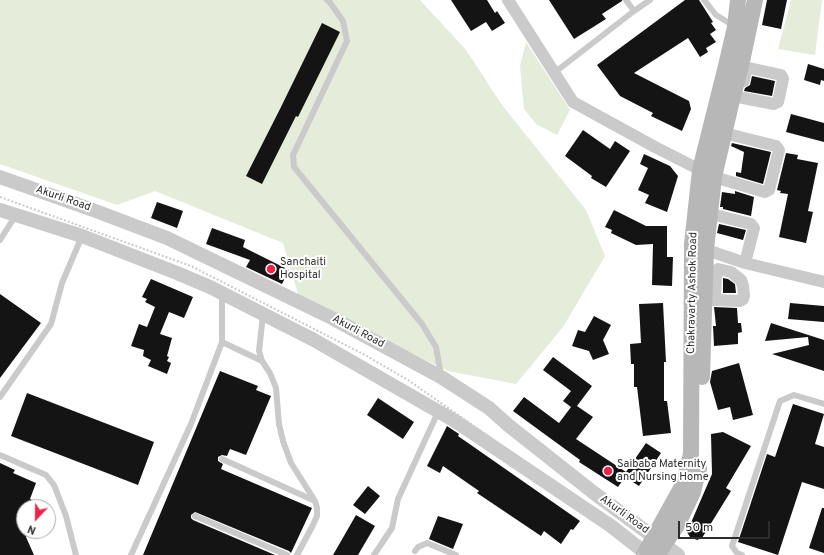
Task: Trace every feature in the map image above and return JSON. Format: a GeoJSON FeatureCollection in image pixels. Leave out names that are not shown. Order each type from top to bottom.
{"type":"FeatureCollection","features":[{"type":"Feature","properties":{"kind":"main road","name":"Chakravarty Ashok Road"},"geometry":{"type":"LineString","coordinates":[[650,551],[678,524],[696,494],[702,455],[696,434],[699,247],[707,174],[738,0]]}},
{"type":"Feature","properties":{"kind":"main road","name":"Chakravarty Ashok Road"},"geometry":{"type":"LineString","coordinates":[[650,551],[684,483],[696,434],[710,299],[699,247],[710,214],[707,174],[724,133],[736,96],[755,0]]}},
{"type":"Feature","properties":{"kind":"street"},"geometry":{"type":"LineString","coordinates":[[508,0],[573,102],[707,174],[765,192],[769,190],[779,150],[776,146],[724,133]]}},
{"type":"Feature","properties":{"kind":"street","name":"Akurli Road"},"geometry":{"type":"LineString","coordinates":[[0,178],[168,238],[332,318],[441,376],[488,408],[581,483],[650,551]]}},
{"type":"Feature","properties":{"kind":"street","name":"Akurli Road"},"geometry":{"type":"LineString","coordinates":[[0,210],[82,236],[222,293],[314,340],[455,421],[650,551],[678,555]]}},
{"type":"Feature","properties":{"kind":"street"},"geometry":{"type":"LineString","coordinates":[[710,214],[751,224],[754,228],[742,262],[734,275]]}},
{"type":"Feature","properties":{"kind":"street"},"geometry":{"type":"LineString","coordinates":[[699,247],[742,262],[824,282]]}},
{"type":"Feature","properties":{"kind":"street"},"geometry":{"type":"LineString","coordinates":[[718,269],[724,270],[741,280],[743,286],[743,299],[740,301],[710,299],[718,269]]}},
{"type":"Feature","properties":{"kind":"lane"},"geometry":{"type":"LineString","coordinates":[[327,0],[343,21],[348,41],[293,155],[294,167],[422,324],[436,347],[441,376]]}},
{"type":"Feature","properties":{"kind":"lane"},"geometry":{"type":"LineString","coordinates":[[626,0],[634,11]]}},
{"type":"Feature","properties":{"kind":"lane"},"geometry":{"type":"LineString","coordinates":[[554,73],[650,0]]}},
{"type":"Feature","properties":{"kind":"lane"},"geometry":{"type":"LineString","coordinates":[[704,0],[716,14],[734,27]]}},
{"type":"Feature","properties":{"kind":"lane"},"geometry":{"type":"LineString","coordinates":[[0,240],[16,215]]}},
{"type":"Feature","properties":{"kind":"lane"},"geometry":{"type":"LineString","coordinates":[[0,397],[51,324],[62,283],[82,236]]}},
{"type":"Feature","properties":{"kind":"lane"},"geometry":{"type":"LineString","coordinates":[[131,555],[191,424],[222,342],[222,293]]}},
{"type":"Feature","properties":{"kind":"lane"},"geometry":{"type":"LineString","coordinates":[[263,314],[259,350],[262,361],[270,373],[276,388],[279,424],[291,463],[318,508],[317,516],[297,555]]}},
{"type":"Feature","properties":{"kind":"lane"},"geometry":{"type":"LineString","coordinates":[[222,342],[262,361]]}},
{"type":"Feature","properties":{"kind":"lane"},"geometry":{"type":"LineString","coordinates":[[742,555],[737,553],[732,546],[780,401],[794,395],[824,404]]}},
{"type":"Feature","properties":{"kind":"lane"},"geometry":{"type":"LineString","coordinates":[[374,555],[392,528],[398,499],[438,412]]}},
{"type":"Feature","properties":{"kind":"lane"},"geometry":{"type":"LineString","coordinates":[[0,455],[46,475],[54,485],[66,516],[76,555]]}},
{"type":"Feature","properties":{"kind":"lane"},"geometry":{"type":"LineString","coordinates":[[222,459],[315,501]]}},
{"type":"Feature","properties":{"kind":"lane"},"geometry":{"type":"LineString","coordinates":[[195,516],[287,555]]}},
{"type":"Feature","properties":{"kind":"lane"},"geometry":{"type":"LineString","coordinates":[[414,551],[418,546],[427,543],[456,555]]}},
{"type":"Feature","properties":{"kind":"path"},"geometry":{"type":"LineString","coordinates":[[0,197],[191,266],[365,355],[408,380],[650,551]]}},
{"type":"Feature","properties":{"kind":"green space"},"geometry":{"type":"Polygon","coordinates":[[[0,0],[420,0],[466,50],[502,105],[586,210],[605,256],[563,327],[516,384],[448,371],[299,298],[283,243],[155,191],[117,205],[0,164],[0,0]]]}},
{"type":"Feature","properties":{"kind":"green space"},"geometry":{"type":"Polygon","coordinates":[[[791,0],[822,0],[815,55],[778,49],[791,0]]]}},
{"type":"Feature","properties":{"kind":"green space"},"geometry":{"type":"Polygon","coordinates":[[[526,42],[570,110],[557,135],[536,124],[524,109],[520,66],[526,42]]]}},
{"type":"Feature","properties":{"kind":"building"},"geometry":{"type":"Polygon","coordinates":[[[451,0],[487,0],[495,13],[497,11],[505,23],[492,31],[486,22],[471,31],[451,0]]]}},
{"type":"Feature","properties":{"kind":"building"},"geometry":{"type":"Polygon","coordinates":[[[549,0],[622,1],[602,14],[606,19],[574,39],[549,0]]]}},
{"type":"Feature","properties":{"kind":"building"},"geometry":{"type":"Polygon","coordinates":[[[685,0],[699,0],[713,22],[711,23],[716,30],[710,34],[716,42],[706,48],[708,52],[700,57],[688,38],[634,73],[689,101],[691,109],[682,131],[651,116],[653,113],[620,96],[597,65],[685,0]]]}},
{"type":"Feature","properties":{"kind":"building"},"geometry":{"type":"Polygon","coordinates":[[[767,0],[787,0],[781,29],[762,25],[767,0]]]}},
{"type":"Feature","properties":{"kind":"building"},"geometry":{"type":"Polygon","coordinates":[[[322,23],[340,32],[298,117],[296,116],[262,184],[246,176],[322,23]]]}},
{"type":"Feature","properties":{"kind":"building"},"geometry":{"type":"Polygon","coordinates":[[[808,64],[824,69],[824,81],[821,80],[820,85],[804,80],[808,64]]]}},
{"type":"Feature","properties":{"kind":"building"},"geometry":{"type":"Polygon","coordinates":[[[752,76],[775,81],[772,96],[744,91],[745,88],[750,85],[752,76]]]}},
{"type":"Feature","properties":{"kind":"building"},"geometry":{"type":"Polygon","coordinates":[[[791,114],[824,123],[824,142],[786,132],[791,114]]]}},
{"type":"Feature","properties":{"kind":"building"},"geometry":{"type":"Polygon","coordinates":[[[583,130],[610,149],[615,141],[630,151],[606,187],[591,178],[592,176],[565,156],[583,130]]]}},
{"type":"Feature","properties":{"kind":"building"},"geometry":{"type":"Polygon","coordinates":[[[732,143],[771,152],[763,184],[736,176],[736,172],[741,173],[744,152],[731,146],[732,143]]]}},
{"type":"Feature","properties":{"kind":"building"},"geometry":{"type":"Polygon","coordinates":[[[786,153],[798,155],[797,159],[818,163],[808,211],[813,212],[806,243],[779,237],[788,194],[780,193],[781,191],[777,190],[786,153]]]}},
{"type":"Feature","properties":{"kind":"building"},"geometry":{"type":"Polygon","coordinates":[[[644,154],[670,166],[678,176],[667,212],[645,203],[649,195],[638,190],[648,168],[640,164],[644,154]]]}},
{"type":"Feature","properties":{"kind":"building"},"geometry":{"type":"Polygon","coordinates":[[[735,191],[754,197],[751,216],[720,207],[722,192],[735,194],[735,191]]]}},
{"type":"Feature","properties":{"kind":"building"},"geometry":{"type":"Polygon","coordinates":[[[157,202],[183,211],[177,228],[151,218],[157,202]]]}},
{"type":"Feature","properties":{"kind":"building"},"geometry":{"type":"Polygon","coordinates":[[[614,210],[646,226],[667,226],[667,257],[673,257],[672,286],[652,285],[653,244],[636,245],[611,233],[612,230],[605,227],[614,210]]]}},
{"type":"Feature","properties":{"kind":"building"},"geometry":{"type":"Polygon","coordinates":[[[719,224],[746,230],[743,240],[717,233],[719,224]]]}},
{"type":"Feature","properties":{"kind":"building"},"geometry":{"type":"Polygon","coordinates":[[[212,228],[245,240],[243,247],[289,270],[282,284],[246,267],[250,260],[206,244],[212,228]]]}},
{"type":"Feature","properties":{"kind":"building"},"geometry":{"type":"Polygon","coordinates":[[[723,278],[728,279],[735,284],[736,293],[723,293],[723,278]]]}},
{"type":"Feature","properties":{"kind":"building"},"geometry":{"type":"Polygon","coordinates":[[[151,279],[193,297],[184,318],[169,312],[160,334],[172,338],[167,356],[169,357],[167,361],[171,363],[167,374],[148,366],[151,360],[143,356],[144,350],[131,346],[139,324],[147,327],[155,307],[145,302],[147,299],[142,297],[151,279]]]}},
{"type":"Feature","properties":{"kind":"building"},"geometry":{"type":"Polygon","coordinates":[[[0,294],[41,323],[0,378],[0,294]]]}},
{"type":"Feature","properties":{"kind":"building"},"geometry":{"type":"Polygon","coordinates":[[[663,303],[666,362],[664,362],[664,401],[667,401],[671,433],[643,436],[637,387],[634,387],[634,364],[631,364],[630,344],[641,343],[639,304],[663,303]]]}},
{"type":"Feature","properties":{"kind":"building"},"geometry":{"type":"Polygon","coordinates":[[[790,303],[824,306],[824,322],[788,319],[790,303]]]}},
{"type":"Feature","properties":{"kind":"building"},"geometry":{"type":"Polygon","coordinates":[[[714,307],[737,308],[738,323],[741,323],[742,332],[738,333],[738,344],[714,346],[713,326],[716,326],[714,307]]]}},
{"type":"Feature","properties":{"kind":"building"},"geometry":{"type":"Polygon","coordinates":[[[594,316],[611,325],[603,340],[609,354],[593,360],[589,351],[572,346],[578,330],[585,332],[594,316]]]}},
{"type":"Feature","properties":{"kind":"building"},"geometry":{"type":"Polygon","coordinates":[[[771,323],[824,340],[824,371],[772,354],[809,345],[808,337],[765,341],[771,323]]]}},
{"type":"Feature","properties":{"kind":"building"},"geometry":{"type":"Polygon","coordinates":[[[553,357],[592,386],[577,406],[593,417],[576,439],[626,472],[646,443],[661,453],[639,486],[625,477],[618,487],[579,462],[580,460],[513,411],[524,397],[559,423],[571,407],[563,401],[571,391],[543,370],[553,357]]]}},
{"type":"Feature","properties":{"kind":"building"},"geometry":{"type":"Polygon","coordinates":[[[739,363],[753,415],[733,420],[730,407],[718,410],[710,382],[712,371],[739,363]]]}},
{"type":"Feature","properties":{"kind":"building"},"geometry":{"type":"Polygon","coordinates":[[[220,371],[258,386],[256,390],[271,396],[246,455],[230,449],[227,456],[222,455],[218,457],[218,461],[223,464],[221,469],[312,508],[291,553],[195,512],[191,515],[193,520],[275,555],[143,555],[220,371]]]}},
{"type":"Feature","properties":{"kind":"building"},"geometry":{"type":"Polygon","coordinates":[[[27,393],[154,442],[138,485],[11,436],[27,393]]]}},
{"type":"Feature","properties":{"kind":"building"},"geometry":{"type":"Polygon","coordinates":[[[378,398],[414,422],[403,439],[367,415],[378,398]]]}},
{"type":"Feature","properties":{"kind":"building"},"geometry":{"type":"Polygon","coordinates":[[[793,404],[824,414],[815,444],[824,447],[824,489],[802,482],[778,555],[738,542],[767,454],[775,457],[793,404]]]}},
{"type":"Feature","properties":{"kind":"building"},"geometry":{"type":"Polygon","coordinates":[[[447,426],[459,434],[458,436],[580,521],[573,530],[571,529],[561,544],[544,531],[541,536],[477,493],[479,491],[443,466],[440,473],[427,466],[447,426]]]}},
{"type":"Feature","properties":{"kind":"building"},"geometry":{"type":"Polygon","coordinates":[[[723,432],[751,446],[726,488],[731,491],[702,538],[697,540],[690,537],[687,532],[712,474],[711,434],[723,432]]]}},
{"type":"Feature","properties":{"kind":"building"},"geometry":{"type":"Polygon","coordinates":[[[0,463],[15,470],[13,473],[36,483],[30,499],[16,499],[16,539],[27,539],[34,555],[0,555],[0,463]]]}},
{"type":"Feature","properties":{"kind":"building"},"geometry":{"type":"Polygon","coordinates":[[[368,486],[380,496],[365,514],[353,505],[368,486]]]}},
{"type":"Feature","properties":{"kind":"building"},"geometry":{"type":"Polygon","coordinates":[[[822,508],[824,508],[824,553],[809,548],[822,508]]]}},
{"type":"Feature","properties":{"kind":"building"},"geometry":{"type":"Polygon","coordinates":[[[356,515],[375,526],[358,555],[333,555],[356,515]]]}},
{"type":"Feature","properties":{"kind":"building"},"geometry":{"type":"Polygon","coordinates":[[[438,516],[463,524],[453,549],[429,539],[438,516]]]}},
{"type":"Feature","properties":{"kind":"place","name":"Sanchaiti Hospital"},"geometry":{"type":"Point","coordinates":[271,269]}},
{"type":"Feature","properties":{"kind":"place","name":"Saibaba Maternity and Nursing Home"},"geometry":{"type":"Point","coordinates":[608,471]}}]}
